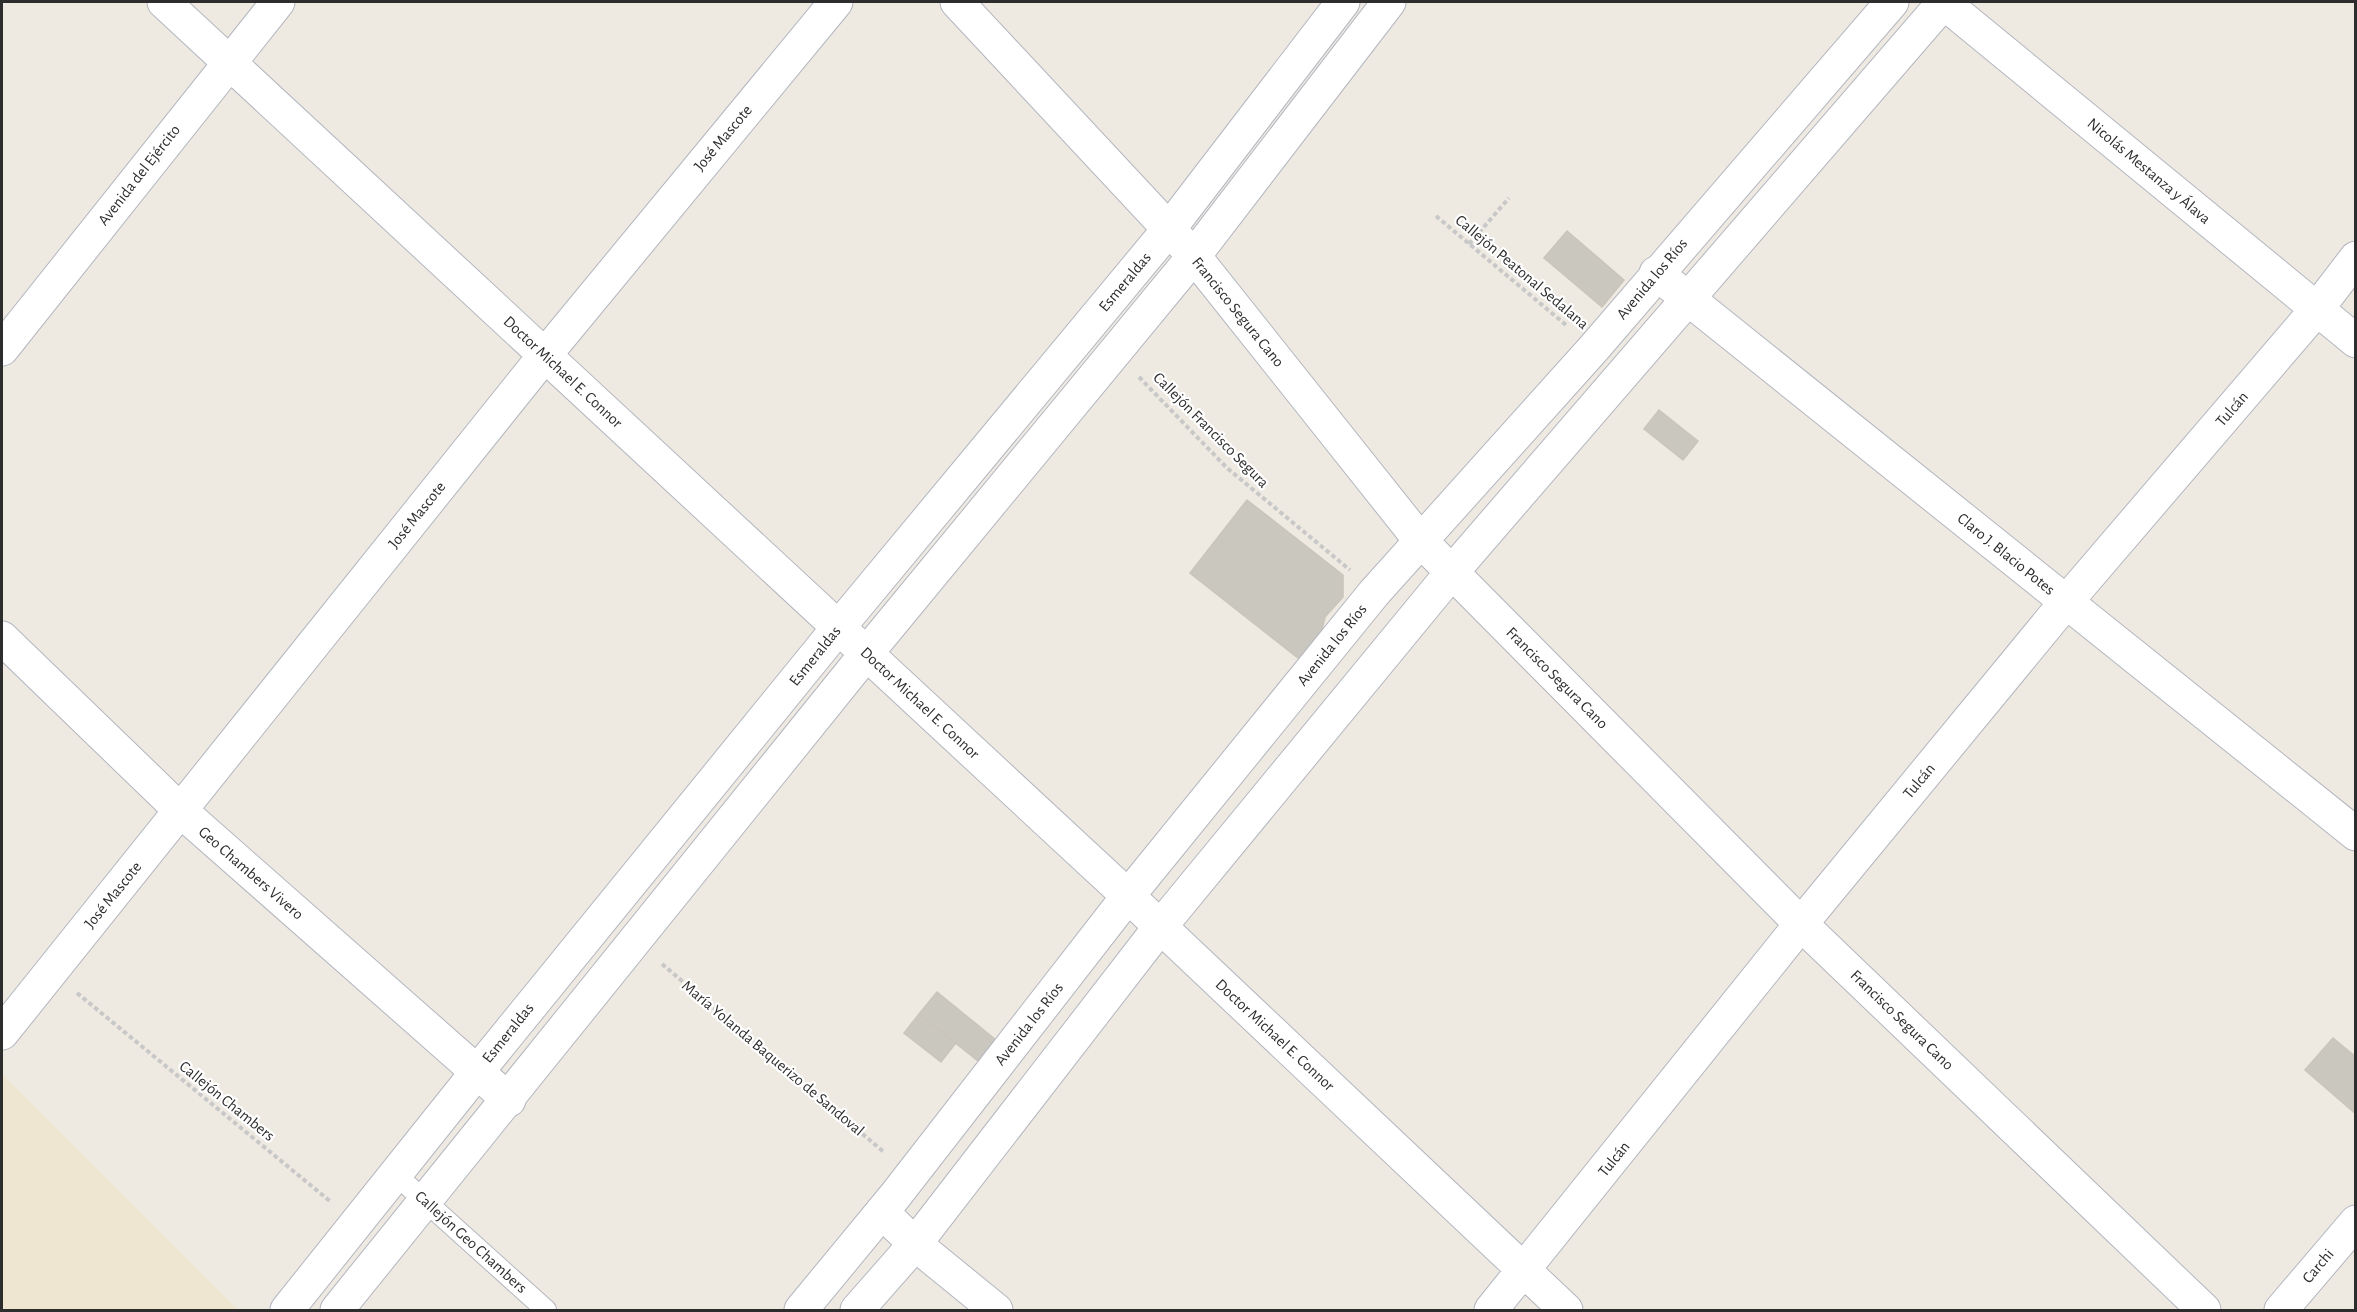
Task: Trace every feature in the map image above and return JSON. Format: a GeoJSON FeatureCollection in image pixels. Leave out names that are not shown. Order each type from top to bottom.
{"type":"FeatureCollection","features":[{"type":"Feature","properties":{"kind":"street","name":"Doctor Michael E. Connor"},"geometry":{"type":"LineString","coordinates":[[164,2],[1128,896],[1526,1270],[1566,1311]]}},
{"type":"Feature","properties":{"kind":"street","name":"Avenida del Ejército"},"geometry":{"type":"LineString","coordinates":[[2,349],[278,2]]}},
{"type":"Feature","properties":{"kind":"street","name":"José Mascote"},"geometry":{"type":"LineString","coordinates":[[2,1032],[544,355],[836,2]]}},
{"type":"Feature","properties":{"kind":"street","name":"Francisco Segura Cano"},"geometry":{"type":"LineString","coordinates":[[957,2],[1194,256],[1420,540],[1801,924],[2204,1311]]}},
{"type":"Feature","properties":{"kind":"street","name":"Esmeraldas"},"geometry":{"type":"LineString","coordinates":[[287,1311],[477,1072],[838,628],[1169,229],[1343,2]]}},
{"type":"Feature","properties":{"kind":"street"},"geometry":{"type":"LineString","coordinates":[[337,1311],[866,654],[1194,256],[1389,2]]}},
{"type":"Feature","properties":{"kind":"street","name":"Avenida los Ríos"},"geometry":{"type":"LineString","coordinates":[[801,1311],[882,1212],[1128,896],[1374,593],[1594,348],[1656,273],[1892,2]]}},
{"type":"Feature","properties":{"kind":"street","name":"Nicolás Mestanza y Álava"},"geometry":{"type":"LineString","coordinates":[[1899,2],[1939,7],[2355,341]]}},
{"type":"Feature","properties":{"kind":"street"},"geometry":{"type":"LineString","coordinates":[[857,1311],[915,1244],[1160,927],[1452,572],[1939,7]]}},
{"type":"Feature","properties":{"kind":"street","name":"Tulcán"},"geometry":{"type":"LineString","coordinates":[[1491,1311],[1801,924],[2066,602],[2316,309],[2355,258]]}},
{"type":"Feature","properties":{"kind":"street","name":"Claro J. Blacio Potes"},"geometry":{"type":"LineString","coordinates":[[1656,273],[2355,834]]}},
{"type":"Feature","properties":{"kind":"street","name":"Geo Chambers Vivero"},"geometry":{"type":"LineString","coordinates":[[2,638],[181,811],[509,1100]]}},
{"type":"Feature","properties":{"kind":"street"},"geometry":{"type":"LineString","coordinates":[[882,1212],[915,1244],[996,1311]]}},
{"type":"Feature","properties":{"kind":"street","name":"Carchi"},"geometry":{"type":"LineString","coordinates":[[2281,1311],[2355,1222]]}},
{"type":"Feature","properties":{"kind":"lane","name":"Callejón Geo Chambers"},"geometry":{"type":"LineString","coordinates":[[395,1174],[546,1311]]}},
{"type":"Feature","properties":{"kind":"path"},"geometry":{"type":"LineString","coordinates":[[1469,244],[1509,198]]}},
{"type":"Feature","properties":{"kind":"path","name":"Callejón Peatonal Sedalana"},"geometry":{"type":"LineString","coordinates":[[1436,216],[1594,348]]}},
{"type":"Feature","properties":{"kind":"path","name":"Callejón Francisco Segura"},"geometry":{"type":"LineString","coordinates":[[1114,352],[1227,468],[1337,559],[1374,593]]}},
{"type":"Feature","properties":{"kind":"path","name":"María Yolanda Baquerizo de Sandoval"},"geometry":{"type":"LineString","coordinates":[[635,942],[910,1176]]}},
{"type":"Feature","properties":{"kind":"path","name":"Callejón Chambers"},"geometry":{"type":"LineString","coordinates":[[51,972],[357,1223]]}},
{"type":"Feature","properties":{"kind":"shaded area"},"geometry":{"type":"Polygon","coordinates":[[[2,1074],[238,1310],[2,1310],[2,1074]]]}},
{"type":"Feature","properties":{"kind":"building"},"geometry":{"type":"Polygon","coordinates":[[[1567,231],[1624,280],[1602,307],[1544,258],[1567,231]]]}},
{"type":"Feature","properties":{"kind":"building"},"geometry":{"type":"Polygon","coordinates":[[[1659,410],[1698,441],[1683,460],[1644,429],[1659,410]]]}},
{"type":"Feature","properties":{"kind":"building"},"geometry":{"type":"Polygon","coordinates":[[[1247,500],[1343,575],[1343,597],[1325,617],[1318,647],[1311,657],[1298,658],[1190,573],[1247,500]]]}},
{"type":"Feature","properties":{"kind":"building"},"geometry":{"type":"Polygon","coordinates":[[[937,992],[996,1040],[978,1061],[919,1014],[937,992]]]}},
{"type":"Feature","properties":{"kind":"building"},"geometry":{"type":"Polygon","coordinates":[[[919,1014],[956,1043],[941,1062],[904,1033],[919,1014]]]}},
{"type":"Feature","properties":{"kind":"building"},"geometry":{"type":"Polygon","coordinates":[[[2333,1038],[2356,1057],[2356,1114],[2305,1070],[2333,1038]]]}}]}
